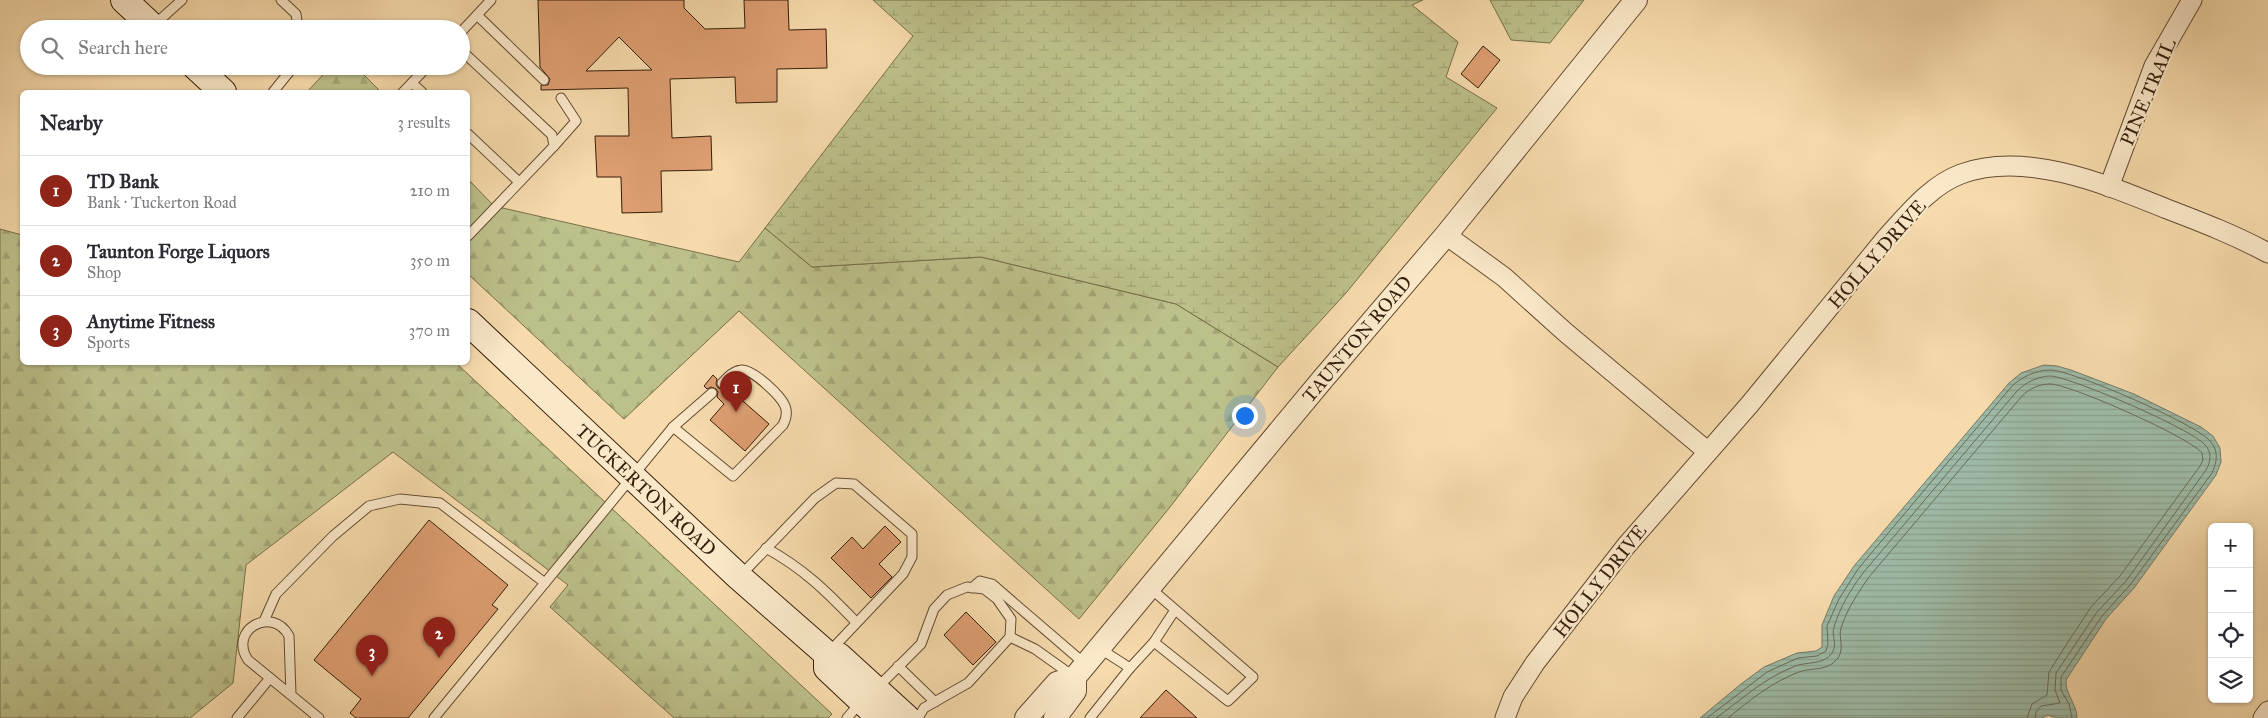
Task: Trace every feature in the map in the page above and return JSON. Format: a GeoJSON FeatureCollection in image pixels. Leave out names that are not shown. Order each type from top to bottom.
{"type":"FeatureCollection","features":[{"type":"Feature","properties":{"kind":"main road"},"geometry":{"type":"LineString","coordinates":[[124,0],[145,20]]}},
{"type":"Feature","properties":{"kind":"main road"},"geometry":{"type":"LineString","coordinates":[[205,75],[222,90]]}},
{"type":"Feature","properties":{"kind":"main road","name":"TUCKERTON ROAD"},"geometry":{"type":"LineString","coordinates":[[470,324],[739,577],[827,654],[839,656],[866,706],[907,718]]}},
{"type":"Feature","properties":{"kind":"street","name":"TAUNTON ROAD"},"geometry":{"type":"LineString","coordinates":[[1026,718],[1057,683],[1086,663],[1322,380],[1446,235],[1636,0]]}},
{"type":"Feature","properties":{"kind":"street","name":"PINE TRAIL"},"geometry":{"type":"LineString","coordinates":[[2110,187],[2154,66],[2192,0]]}},
{"type":"Feature","properties":{"kind":"street","name":"HOLLY DRIVE"},"geometry":{"type":"LineString","coordinates":[[1505,718],[1513,697],[1561,628],[1626,546],[1750,404],[1886,238],[1910,212],[1942,184],[1961,174],[1980,169],[2019,167],[2060,172],[2110,187],[2231,234],[2268,252]]}},
{"type":"Feature","properties":{"kind":"street"},"geometry":{"type":"LineString","coordinates":[[1446,235],[1504,277],[1564,332],[1707,451]]}},
{"type":"Feature","properties":{"kind":"street","name":"TAUNTON ROAD"},"geometry":{"type":"LineString","coordinates":[[1061,714],[1075,692],[1086,663]]}},
{"type":"Feature","properties":{"kind":"street"},"geometry":{"type":"LineString","coordinates":[[2263,718],[2268,711]]}},
{"type":"Feature","properties":{"kind":"lane"},"geometry":{"type":"LineString","coordinates":[[162,20],[182,0]]}},
{"type":"Feature","properties":{"kind":"lane"},"geometry":{"type":"LineString","coordinates":[[281,0],[296,14],[297,20]]}},
{"type":"Feature","properties":{"kind":"lane"},"geometry":{"type":"LineString","coordinates":[[470,22],[491,0]]}},
{"type":"Feature","properties":{"kind":"lane"},"geometry":{"type":"LineString","coordinates":[[477,15],[544,80]]}},
{"type":"Feature","properties":{"kind":"lane"},"geometry":{"type":"LineString","coordinates":[[470,58],[552,135],[554,146]]}},
{"type":"Feature","properties":{"kind":"lane"},"geometry":{"type":"LineString","coordinates":[[275,90],[287,75]]}},
{"type":"Feature","properties":{"kind":"lane"},"geometry":{"type":"LineString","coordinates":[[405,90],[420,75]]}},
{"type":"Feature","properties":{"kind":"lane"},"geometry":{"type":"LineString","coordinates":[[412,83],[420,90]]}},
{"type":"Feature","properties":{"kind":"lane"},"geometry":{"type":"LineString","coordinates":[[470,234],[576,121],[561,98]]}},
{"type":"Feature","properties":{"kind":"lane"},"geometry":{"type":"LineString","coordinates":[[470,136],[519,182]]}},
{"type":"Feature","properties":{"kind":"lane"},"geometry":{"type":"LineString","coordinates":[[673,427],[733,476],[782,426],[786,420],[786,410],[784,403],[751,371],[743,369],[735,371],[722,383]]}},
{"type":"Feature","properties":{"kind":"lane"},"geometry":{"type":"LineString","coordinates":[[434,718],[673,427],[712,393]]}},
{"type":"Feature","properties":{"kind":"lane"},"geometry":{"type":"LineString","coordinates":[[739,577],[815,498],[836,483],[854,484],[912,534],[912,557],[903,574],[827,654]]}},
{"type":"Feature","properties":{"kind":"lane"},"geometry":{"type":"LineString","coordinates":[[264,621],[276,594],[333,536],[369,506],[400,499],[440,503],[545,583]]}},
{"type":"Feature","properties":{"kind":"lane"},"geometry":{"type":"LineString","coordinates":[[766,548],[792,562],[817,583],[856,622]]}},
{"type":"Feature","properties":{"kind":"lane"},"geometry":{"type":"LineString","coordinates":[[972,588],[983,580],[992,584],[1086,663]]}},
{"type":"Feature","properties":{"kind":"lane"},"geometry":{"type":"LineString","coordinates":[[866,706],[898,666],[921,644],[934,609],[947,595],[967,587],[984,588],[997,599],[1011,619],[1010,637],[968,683],[924,708],[918,718]]}},
{"type":"Feature","properties":{"kind":"lane"},"geometry":{"type":"LineString","coordinates":[[1149,587],[1253,678],[1228,701],[1154,642]]}},
{"type":"Feature","properties":{"kind":"lane"},"geometry":{"type":"LineString","coordinates":[[1090,718],[1130,668],[1154,642],[1175,610]]}},
{"type":"Feature","properties":{"kind":"lane"},"geometry":{"type":"LineString","coordinates":[[291,695],[288,636],[280,625],[264,621],[256,624],[247,631],[243,641],[243,649],[248,660],[319,718]]}},
{"type":"Feature","properties":{"kind":"lane"},"geometry":{"type":"LineString","coordinates":[[1010,637],[1035,649],[1086,663],[1130,668]]}},
{"type":"Feature","properties":{"kind":"lane"},"geometry":{"type":"LineString","coordinates":[[898,666],[935,702]]}},
{"type":"Feature","properties":{"kind":"lane"},"geometry":{"type":"LineString","coordinates":[[237,718],[270,678]]}},
{"type":"Feature","properties":{"kind":"green space"},"geometry":{"type":"Polygon","coordinates":[[[873,0],[1423,0],[1412,5],[1458,42],[1446,77],[1497,108],[1346,293],[1278,367],[1176,304],[981,257],[812,267],[765,228],[913,36],[873,0]]]}},
{"type":"Feature","properties":{"kind":"green space"},"geometry":{"type":"Polygon","coordinates":[[[1490,0],[1584,0],[1550,43],[1511,40],[1490,0]]]}},
{"type":"Feature","properties":{"kind":"green space"},"geometry":{"type":"Polygon","coordinates":[[[323,75],[364,75],[379,90],[309,90],[323,75]]]}},
{"type":"Feature","properties":{"kind":"green space"},"geometry":{"type":"Polygon","coordinates":[[[470,181],[494,206],[739,262],[765,228],[812,267],[981,257],[1176,304],[1278,367],[1170,507],[1079,619],[739,311],[624,419],[470,276],[470,181]]]}},
{"type":"Feature","properties":{"kind":"green space"},"geometry":{"type":"Polygon","coordinates":[[[0,229],[20,234],[20,365],[458,365],[832,714],[828,718],[674,718],[550,607],[568,585],[393,452],[246,565],[233,683],[190,718],[0,718],[0,229]]]}},
{"type":"Feature","properties":{"kind":"water"},"geometry":{"type":"Polygon","coordinates":[[[2044,365],[2071,370],[2134,394],[2201,427],[2213,436],[2220,448],[2221,462],[2216,475],[2134,588],[2106,619],[2066,680],[2067,690],[2077,718],[2057,718],[2048,715],[2042,718],[1700,718],[1764,667],[1797,653],[1816,651],[1822,647],[1822,625],[1834,596],[1854,566],[2009,383],[2021,373],[2044,365]]]}},
{"type":"Feature","properties":{"kind":"building"},"geometry":{"type":"Polygon","coordinates":[[[538,0],[684,0],[684,8],[705,29],[745,28],[744,0],[788,0],[789,30],[826,29],[827,68],[777,69],[777,102],[736,103],[735,77],[670,79],[672,138],[711,136],[712,170],[661,171],[662,212],[622,213],[621,177],[597,177],[595,136],[629,136],[628,88],[541,90],[541,85],[548,85],[550,79],[540,67],[538,0]],[[619,37],[586,71],[652,70],[619,37]]]}},
{"type":"Feature","properties":{"kind":"building"},"geometry":{"type":"Polygon","coordinates":[[[1483,46],[1500,60],[1478,88],[1461,74],[1483,46]]]}},
{"type":"Feature","properties":{"kind":"building"},"geometry":{"type":"Polygon","coordinates":[[[713,375],[717,379],[716,384],[718,388],[723,389],[727,387],[769,424],[745,451],[710,420],[724,404],[717,397],[718,392],[716,389],[711,387],[707,389],[704,386],[713,375]]]}},
{"type":"Feature","properties":{"kind":"building"},"geometry":{"type":"Polygon","coordinates":[[[429,520],[508,585],[492,605],[498,609],[408,718],[356,718],[350,713],[361,699],[314,660],[429,520]]]}},
{"type":"Feature","properties":{"kind":"building"},"geometry":{"type":"Polygon","coordinates":[[[885,526],[901,542],[879,564],[892,577],[871,598],[831,558],[852,537],[863,549],[885,526]]]}},
{"type":"Feature","properties":{"kind":"building"},"geometry":{"type":"Polygon","coordinates":[[[966,612],[996,642],[973,665],[944,635],[966,612]]]}},
{"type":"Feature","properties":{"kind":"building"},"geometry":{"type":"Polygon","coordinates":[[[1166,690],[1197,718],[1140,718],[1166,690]]]}},
{"type":"Feature","properties":{"kind":"place","name":"TD Bank"},"geometry":{"type":"Point","coordinates":[736,412]}},
{"type":"Feature","properties":{"kind":"place","name":"Taunton Forge Liquors"},"geometry":{"type":"Point","coordinates":[439,658]}},
{"type":"Feature","properties":{"kind":"place","name":"Anytime Fitness"},"geometry":{"type":"Point","coordinates":[372,676]}}]}
